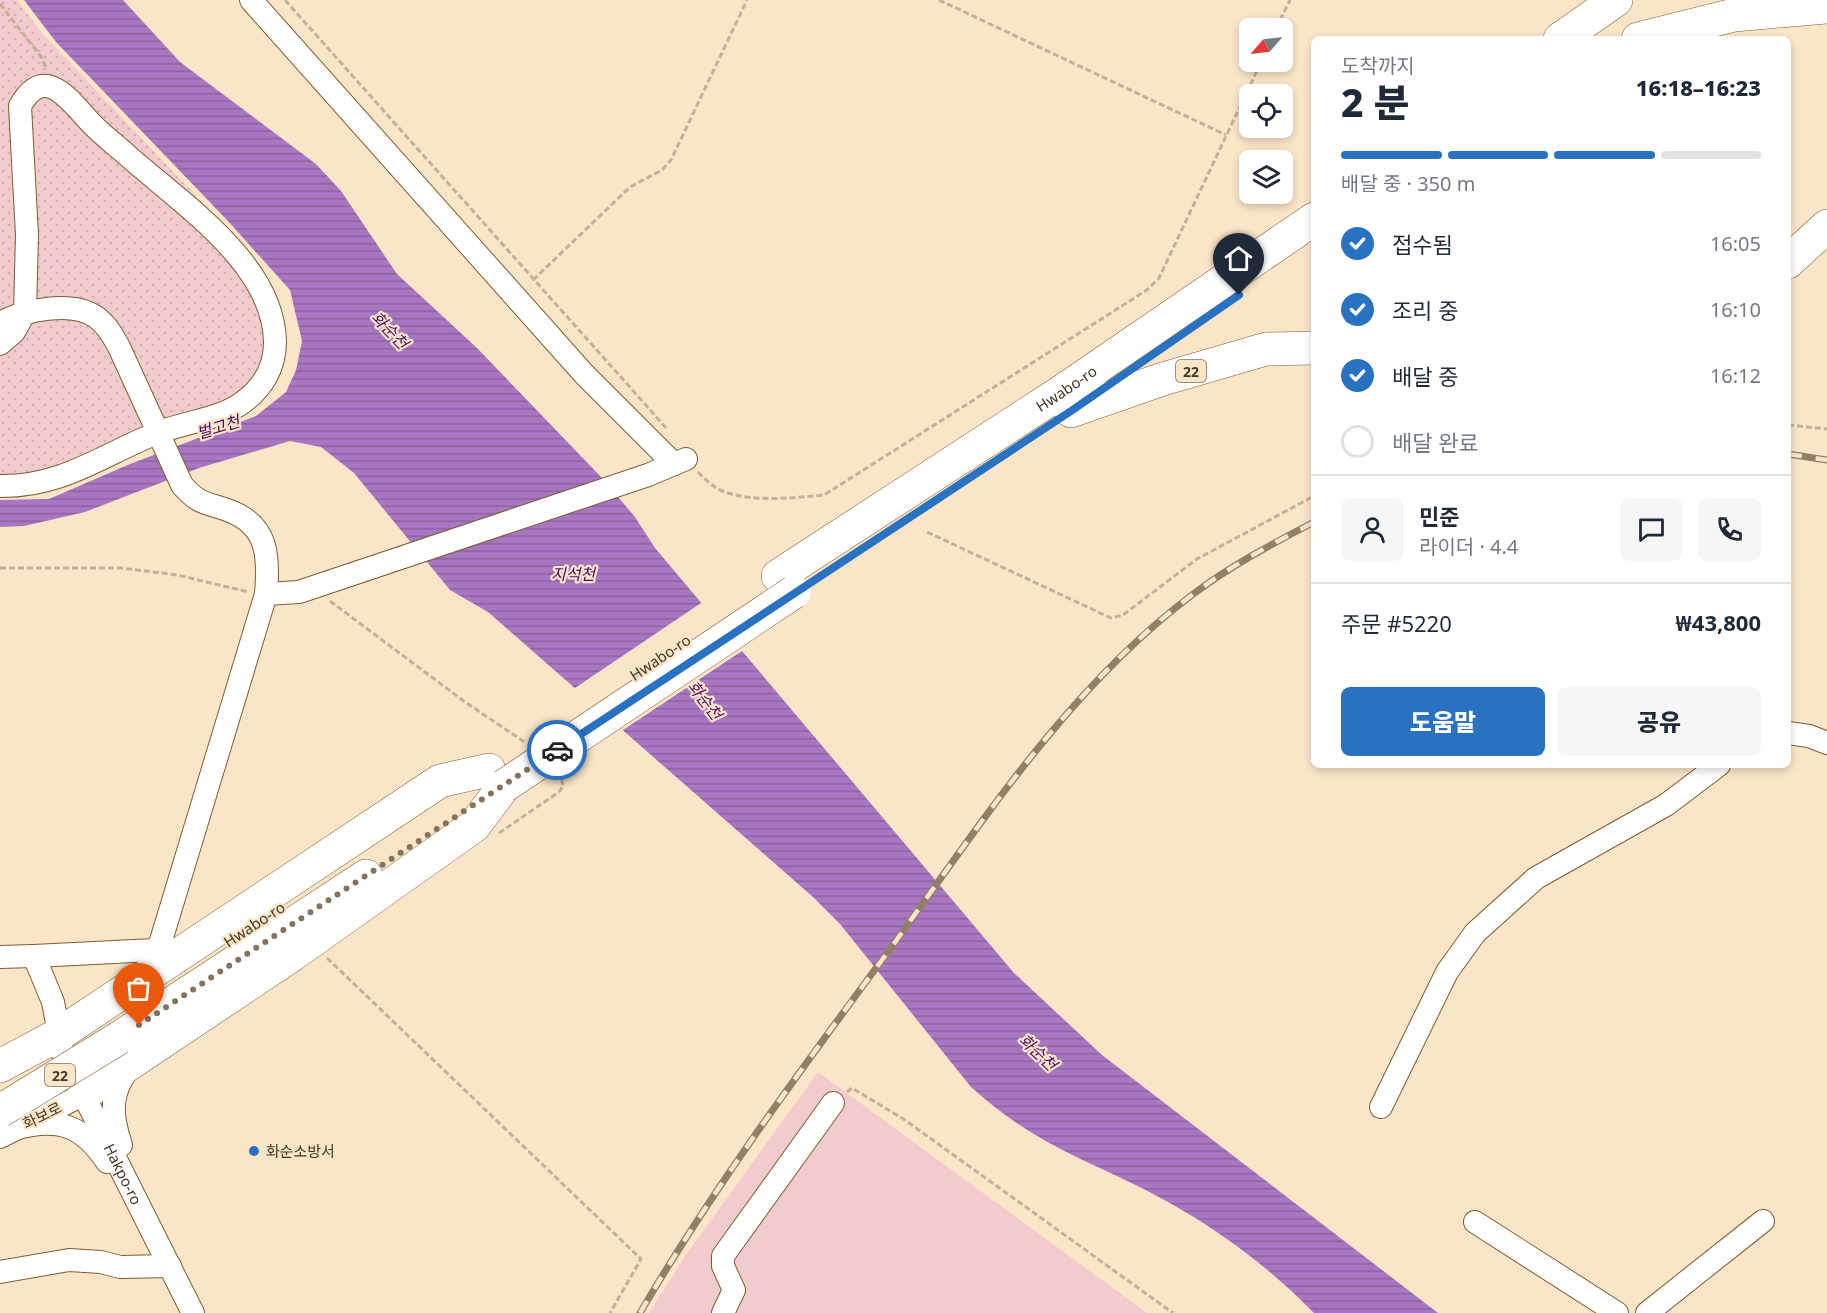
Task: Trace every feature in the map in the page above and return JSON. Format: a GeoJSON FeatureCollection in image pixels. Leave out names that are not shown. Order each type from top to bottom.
{"type":"FeatureCollection","features":[{"type":"Feature","properties":{"kind":"highway"},"geometry":{"type":"LineString","coordinates":[[1564,36],[1616,0]]}},
{"type":"Feature","properties":{"kind":"highway"},"geometry":{"type":"LineString","coordinates":[[1650,36],[1734,15],[1827,7]]}},
{"type":"Feature","properties":{"kind":"highway"},"geometry":{"type":"LineString","coordinates":[[1745,36],[1827,26]]}},
{"type":"Feature","properties":{"kind":"highway"},"geometry":{"type":"LineString","coordinates":[[1791,243],[1827,212]]}},
{"type":"Feature","properties":{"kind":"highway","name":"Hwabo-ro"},"geometry":{"type":"LineString","coordinates":[[5,1126],[122,1038],[496,778],[786,584],[1311,221]]}},
{"type":"Feature","properties":{"kind":"highway"},"geometry":{"type":"LineString","coordinates":[[1791,259],[1827,226]]}},
{"type":"Feature","properties":{"kind":"highway","name":"Hwabo-ro"},"geometry":{"type":"LineString","coordinates":[[786,584],[1071,411],[1311,246]]}},
{"type":"Feature","properties":{"kind":"highway","name":"22"},"geometry":{"type":"LineString","coordinates":[[1071,411],[1163,379],[1266,349],[1311,348]]}},
{"type":"Feature","properties":{"kind":"highway"},"geometry":{"type":"LineString","coordinates":[[0,1066],[58,1035],[440,781],[496,778],[474,826],[280,963],[122,1038],[84,1094]]}},
{"type":"Feature","properties":{"kind":"highway","name":"Hwabo-ro"},"geometry":{"type":"LineString","coordinates":[[0,1085],[122,1038]]}},
{"type":"Feature","properties":{"kind":"street"},"geometry":{"type":"LineString","coordinates":[[251,0],[584,374],[681,461],[648,475],[299,592],[266,594]]}},
{"type":"Feature","properties":{"kind":"street"},"geometry":{"type":"LineString","coordinates":[[0,344],[14,332],[25,312],[27,235],[20,106],[27,94],[38,88],[52,86],[65,93],[92,123],[237,253],[268,299],[274,325],[275,346],[271,369],[263,382],[252,395],[230,410],[46,482],[24,486],[0,486]]}},
{"type":"Feature","properties":{"kind":"street"},"geometry":{"type":"LineString","coordinates":[[0,323],[25,312],[51,309],[81,311],[95,316],[108,328],[119,347],[178,479],[195,500],[232,512],[253,524],[263,542],[269,562],[266,594],[160,944],[154,950],[0,957]]}},
{"type":"Feature","properties":{"kind":"street"},"geometry":{"type":"LineString","coordinates":[[1791,734],[1827,742]]}},
{"type":"Feature","properties":{"kind":"street"},"geometry":{"type":"LineString","coordinates":[[1381,1107],[1447,972],[1475,933],[1536,878],[1659,810],[1715,768]]}},
{"type":"Feature","properties":{"kind":"street"},"geometry":{"type":"LineString","coordinates":[[280,963],[286,972],[319,951]]}},
{"type":"Feature","properties":{"kind":"street","name":"Hakpo-ro"},"geometry":{"type":"LineString","coordinates":[[34,956],[53,1002],[63,1054],[193,1313]]}},
{"type":"Feature","properties":{"kind":"street"},"geometry":{"type":"LineString","coordinates":[[122,1038],[119,1082],[112,1113],[148,1223]]}},
{"type":"Feature","properties":{"kind":"street","name":"화보로"},"geometry":{"type":"LineString","coordinates":[[5,1126],[84,1094]]}},
{"type":"Feature","properties":{"kind":"street"},"geometry":{"type":"LineString","coordinates":[[723,1313],[734,1290],[723,1266],[723,1256],[833,1103]]}},
{"type":"Feature","properties":{"kind":"street"},"geometry":{"type":"LineString","coordinates":[[5,1126],[53,1122],[87,1137],[99,1150],[148,1223]]}},
{"type":"Feature","properties":{"kind":"street"},"geometry":{"type":"LineString","coordinates":[[1647,1313],[1764,1221]]}},
{"type":"Feature","properties":{"kind":"street"},"geometry":{"type":"LineString","coordinates":[[1475,1222],[1617,1313]]}},
{"type":"Feature","properties":{"kind":"street"},"geometry":{"type":"LineString","coordinates":[[0,1272],[69,1260],[101,1262],[120,1267],[170,1266]]}},
{"type":"Feature","properties":{"kind":"path"},"geometry":{"type":"LineString","coordinates":[[285,0],[533,280],[660,419],[681,461],[711,484],[729,492],[789,498],[825,495],[1147,290],[1159,278],[1256,72]]}},
{"type":"Feature","properties":{"kind":"path"},"geometry":{"type":"LineString","coordinates":[[533,280],[630,187],[662,170],[671,160],[747,0]]}},
{"type":"Feature","properties":{"kind":"path"},"geometry":{"type":"LineString","coordinates":[[939,0],[1226,135]]}},
{"type":"Feature","properties":{"kind":"path"},"geometry":{"type":"LineString","coordinates":[[1281,18],[1290,0]]}},
{"type":"Feature","properties":{"kind":"path"},"geometry":{"type":"LineString","coordinates":[[0,4],[42,58],[52,86]]}},
{"type":"Feature","properties":{"kind":"path"},"geometry":{"type":"LineString","coordinates":[[1791,425],[1827,429]]}},
{"type":"Feature","properties":{"kind":"path"},"geometry":{"type":"LineString","coordinates":[[927,532],[1111,618],[1123,615],[1197,559],[1311,498]]}},
{"type":"Feature","properties":{"kind":"path"},"geometry":{"type":"LineString","coordinates":[[0,568],[92,567],[146,570],[240,591],[266,594]]}},
{"type":"Feature","properties":{"kind":"path"},"geometry":{"type":"LineString","coordinates":[[315,586],[465,702],[527,744]]}},
{"type":"Feature","properties":{"kind":"path"},"geometry":{"type":"LineString","coordinates":[[498,834],[559,792],[562,779],[558,771]]}},
{"type":"Feature","properties":{"kind":"path"},"geometry":{"type":"LineString","coordinates":[[319,951],[641,1259],[610,1313]]}},
{"type":"Feature","properties":{"kind":"path"},"geometry":{"type":"LineString","coordinates":[[833,1103],[852,1088],[905,1120],[1173,1313]]}},
{"type":"Feature","properties":{"kind":"shaded area"},"geometry":{"type":"Polygon","coordinates":[[[0,0],[17,0],[42,33],[214,215],[264,305],[271,347],[260,375],[237,397],[47,473],[0,479],[0,0]]]}},
{"type":"Feature","properties":{"kind":"shaded area"},"geometry":{"type":"Polygon","coordinates":[[[818,1072],[1147,1313],[649,1313],[685,1256],[818,1072]]]}},
{"type":"Feature","properties":{"kind":"water","name":"지석천"},"geometry":{"type":"Polygon","coordinates":[[[24,0],[123,0],[180,62],[316,164],[341,191],[397,274],[477,348],[602,478],[635,517],[655,548],[1014,973],[1102,1055],[1438,1313],[1314,1313],[1263,1266],[1208,1226],[1151,1193],[1046,1141],[999,1110],[971,1087],[840,924],[813,897],[488,612],[450,590],[354,473],[321,447],[290,441],[199,468],[85,512],[24,526],[0,527],[0,500],[49,499],[130,464],[256,416],[286,392],[296,370],[302,341],[290,290],[228,221],[56,42],[24,0]]]}},
{"type":"Feature","properties":{"kind":"pier"},"geometry":{"type":"Polygon","coordinates":[[[704,601],[745,649],[620,732],[572,690],[704,601]]]}},
{"type":"Feature","properties":{"kind":"railway"},"geometry":{"type":"LineString","coordinates":[[1791,454],[1827,460]]}},
{"type":"Feature","properties":{"kind":"railway"},"geometry":{"type":"LineString","coordinates":[[640,1313],[696,1222],[787,1090],[987,814],[1062,719],[1146,633],[1206,584],[1311,524]]}},
{"type":"Feature","properties":{"kind":"way so far"},"geometry":{"type":"LineString","coordinates":[[139,1025],[557,750]]}},
{"type":"Feature","properties":{"kind":"place","name":"화순소방서"},"geometry":{"type":"Point","coordinates":[254,1151]}},
{"type":"Feature","properties":{"kind":"route"},"geometry":{"type":"LineString","coordinates":[[557,750],[1071,411],[1239,295]]}},
{"type":"Feature","properties":{"kind":"water label","name":"화순천"},"geometry":{"type":"Point","coordinates":[390,330]}},
{"type":"Feature","properties":{"kind":"water label","name":"벌고천"},"geometry":{"type":"Point","coordinates":[218,427]}},
{"type":"Feature","properties":{"kind":"water label","name":"화순천"},"geometry":{"type":"Point","coordinates":[705,700]}},
{"type":"Feature","properties":{"kind":"water label","name":"화순천"},"geometry":{"type":"Point","coordinates":[1038,1052]}}]}
